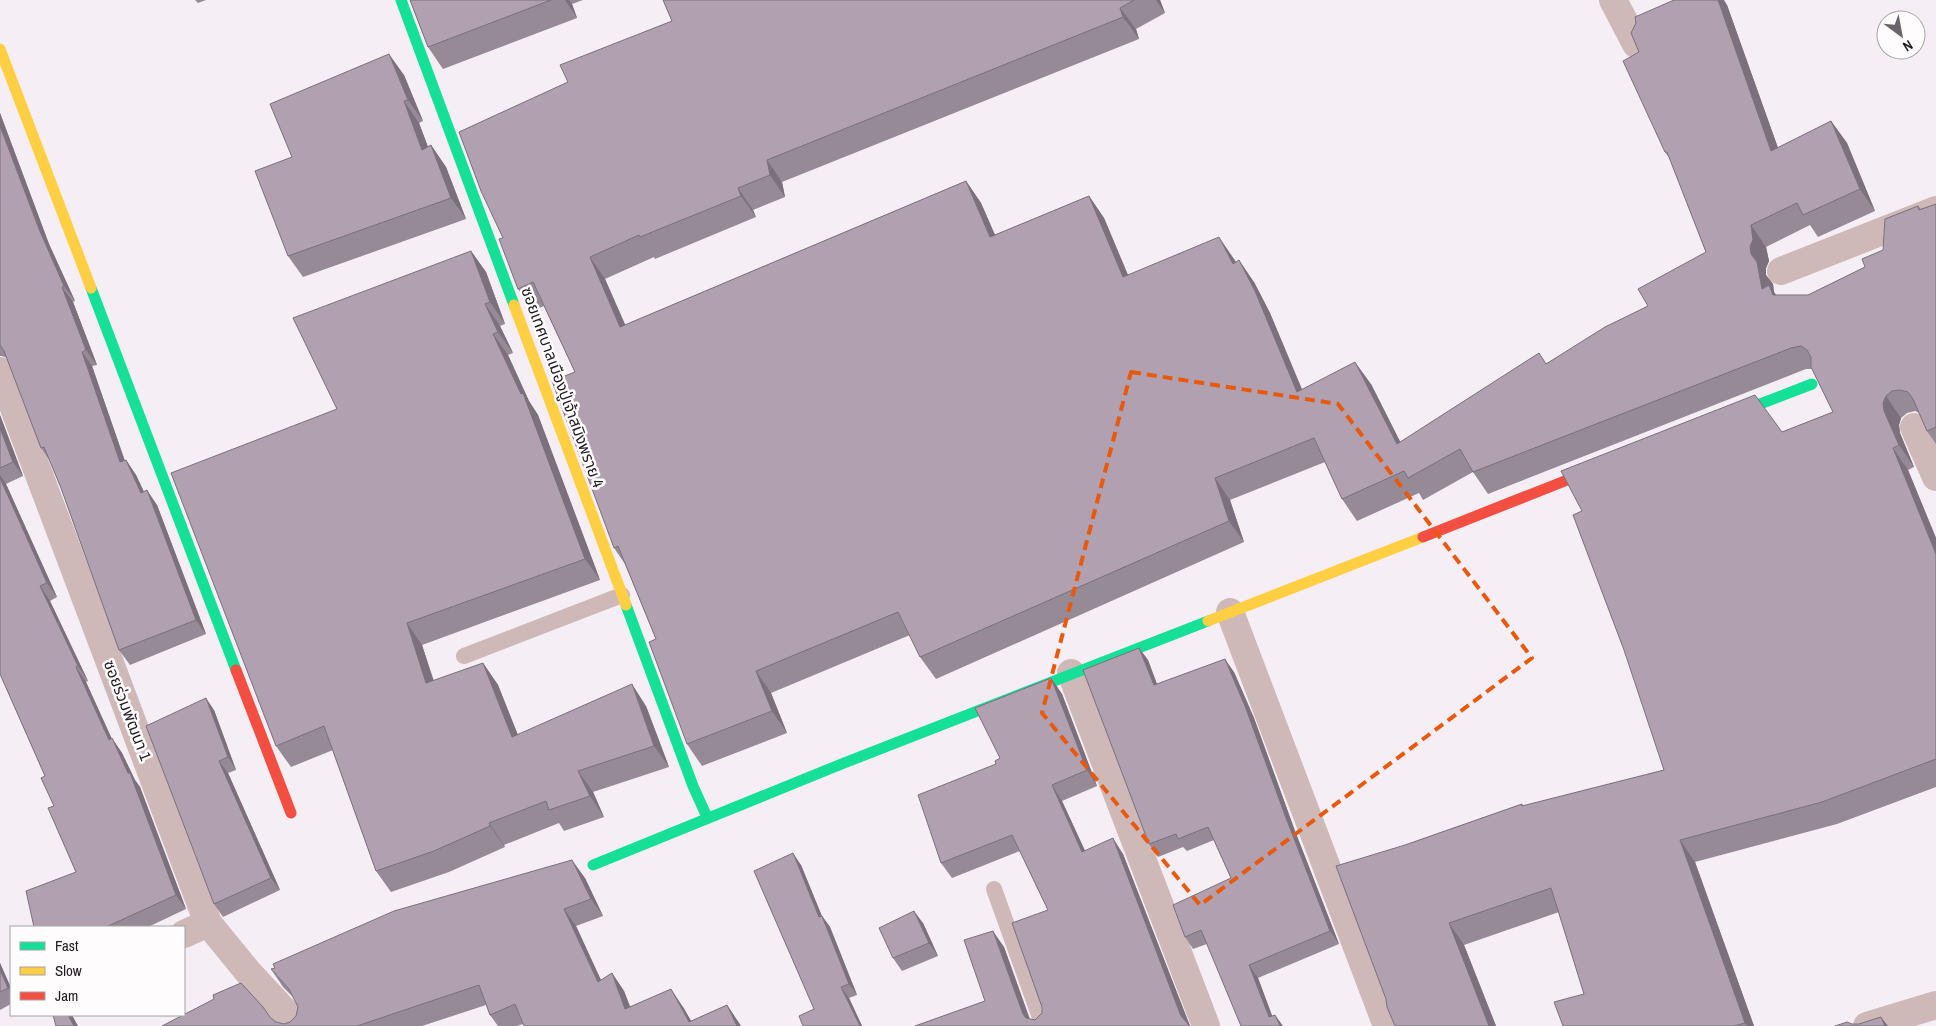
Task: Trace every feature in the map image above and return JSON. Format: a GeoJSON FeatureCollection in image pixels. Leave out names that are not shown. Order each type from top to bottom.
{"type":"FeatureCollection","features":[{"type":"Feature","properties":{"kind":"street","name":"ซอยเทศบาลเมืองปู่เจ้าสมิงพราย 4"},"geometry":{"type":"LineString","coordinates":[[402,0],[693,786],[705,813]]}},
{"type":"Feature","properties":{"kind":"street"},"geometry":{"type":"LineString","coordinates":[[1613,0],[1636,44]]}},
{"type":"Feature","properties":{"kind":"street"},"geometry":{"type":"LineString","coordinates":[[0,49],[291,813]]}},
{"type":"Feature","properties":{"kind":"street"},"geometry":{"type":"LineString","coordinates":[[1781,271],[1936,210]]}},
{"type":"Feature","properties":{"kind":"street","name":"ซอยร่วมพัฒนา 1"},"geometry":{"type":"LineString","coordinates":[[0,371],[196,928],[248,972],[288,1015],[295,1026]]}},
{"type":"Feature","properties":{"kind":"street"},"geometry":{"type":"LineString","coordinates":[[1712,423],[1812,384]]}},
{"type":"Feature","properties":{"kind":"street"},"geometry":{"type":"LineString","coordinates":[[1914,427],[1936,477]]}},
{"type":"Feature","properties":{"kind":"street"},"geometry":{"type":"LineString","coordinates":[[593,865],[705,813],[1230,612],[1612,462]]}},
{"type":"Feature","properties":{"kind":"street"},"geometry":{"type":"LineString","coordinates":[[1230,612],[1387,1026]]}},
{"type":"Feature","properties":{"kind":"street"},"geometry":{"type":"LineString","coordinates":[[1071,673],[1206,1026]]}},
{"type":"Feature","properties":{"kind":"street"},"geometry":{"type":"LineString","coordinates":[[1867,1026],[1936,1005]]}},
{"type":"Feature","properties":{"kind":"lane"},"geometry":{"type":"LineString","coordinates":[[464,656],[622,595]]}},
{"type":"Feature","properties":{"kind":"lane"},"geometry":{"type":"LineString","coordinates":[[994,889],[1043,1026]]}},
{"type":"Feature","properties":{"kind":"highlighted area"},"geometry":{"type":"Polygon","coordinates":[[[1131,372],[1338,404],[1532,658],[1200,905],[1042,713],[1131,372]]]}},
{"type":"Feature","properties":{"kind":"building"},"geometry":{"type":"Polygon","coordinates":[[[410,0],[551,0],[428,47],[410,0]]]}},
{"type":"Feature","properties":{"kind":"building"},"geometry":{"type":"Polygon","coordinates":[[[663,0],[1134,0],[1120,8],[1123,17],[767,160],[770,175],[738,188],[741,196],[640,237],[639,235],[590,257],[620,327],[966,181],[990,237],[1089,196],[1123,277],[1219,237],[1233,264],[1239,260],[1255,291],[1297,392],[1355,362],[1397,444],[1539,353],[1546,364],[1605,327],[1648,306],[1638,289],[1706,252],[1667,152],[1665,152],[1623,61],[1639,52],[1631,33],[1636,23],[1635,17],[1674,0],[1718,0],[1771,151],[1831,121],[1860,189],[1803,215],[1797,203],[1751,225],[1753,240],[1750,246],[1751,254],[1757,262],[1762,289],[1769,285],[1773,295],[1808,295],[1865,267],[1862,259],[1883,250],[1885,219],[1918,206],[1919,210],[1936,204],[1936,427],[1927,431],[1908,392],[1892,391],[1886,396],[1883,403],[1884,411],[1899,445],[1893,448],[1936,554],[1936,759],[1822,802],[1680,840],[1745,1023],[1734,1026],[1563,1026],[1554,1002],[1584,994],[1551,888],[1449,923],[1489,1026],[1395,1026],[1336,866],[1405,845],[1522,804],[1522,806],[1664,770],[1624,650],[1573,515],[1582,511],[1561,471],[1755,395],[1782,432],[1833,412],[1811,367],[1811,357],[1807,350],[1801,346],[1791,348],[1473,472],[1460,449],[1408,478],[1404,471],[1342,499],[1314,438],[1215,478],[1229,521],[920,657],[898,612],[756,671],[772,711],[687,744],[649,642],[656,639],[618,546],[614,548],[552,381],[575,372],[533,282],[518,289],[499,239],[503,238],[481,191],[459,132],[568,82],[560,65],[672,21],[663,0]]]}},
{"type":"Feature","properties":{"kind":"building"},"geometry":{"type":"Polygon","coordinates":[[[389,54],[408,100],[404,101],[422,150],[431,145],[451,198],[288,256],[255,171],[292,157],[270,104],[389,54]]]}},
{"type":"Feature","properties":{"kind":"building"},"geometry":{"type":"Polygon","coordinates":[[[0,126],[39,229],[64,286],[62,287],[86,350],[82,352],[120,462],[126,460],[141,493],[147,490],[196,620],[119,650],[61,488],[44,447],[41,448],[0,345],[0,126]]]}},
{"type":"Feature","properties":{"kind":"building"},"geometry":{"type":"Polygon","coordinates":[[[471,251],[490,302],[485,304],[498,332],[493,334],[521,394],[523,393],[585,559],[407,623],[426,683],[483,663],[512,737],[632,684],[654,746],[578,771],[590,796],[549,810],[546,801],[489,823],[490,826],[434,851],[376,871],[324,726],[276,746],[171,473],[337,409],[293,318],[471,251]]]}},
{"type":"Feature","properties":{"kind":"building"},"geometry":{"type":"Polygon","coordinates":[[[0,428],[13,462],[0,468],[0,428]]]}},
{"type":"Feature","properties":{"kind":"building"},"geometry":{"type":"Polygon","coordinates":[[[0,478],[47,583],[40,586],[78,666],[76,667],[109,740],[112,738],[128,773],[130,773],[176,895],[108,926],[34,926],[26,891],[76,872],[48,808],[54,806],[41,778],[45,776],[0,674],[0,478]]]}},
{"type":"Feature","properties":{"kind":"building"},"geometry":{"type":"Polygon","coordinates":[[[1139,648],[1154,685],[1225,659],[1245,706],[1330,931],[1249,965],[1269,1017],[1275,1015],[1280,1026],[1241,1026],[1201,930],[1185,937],[1173,905],[1231,878],[1208,827],[1178,839],[1176,834],[1149,844],[1083,670],[1139,648]]]}},
{"type":"Feature","properties":{"kind":"building"},"geometry":{"type":"Polygon","coordinates":[[[1051,678],[1087,770],[1052,785],[1082,852],[1113,838],[1181,1016],[1189,1026],[915,1026],[985,1001],[964,940],[993,931],[1023,1014],[1026,1018],[1035,1020],[1042,1013],[1042,1007],[1012,923],[1048,910],[1012,835],[941,863],[918,795],[996,764],[995,761],[1000,758],[975,708],[1051,678]]]}},
{"type":"Feature","properties":{"kind":"building"},"geometry":{"type":"Polygon","coordinates":[[[206,698],[228,757],[219,761],[271,878],[214,904],[146,726],[206,698]]]}},
{"type":"Feature","properties":{"kind":"building"},"geometry":{"type":"Polygon","coordinates":[[[793,853],[819,917],[822,916],[849,984],[841,987],[860,1026],[803,1026],[799,1016],[814,1009],[754,871],[793,853]]]}},
{"type":"Feature","properties":{"kind":"building"},"geometry":{"type":"Polygon","coordinates":[[[572,860],[591,899],[564,909],[598,982],[612,973],[625,1009],[671,989],[689,1022],[727,1005],[737,1026],[524,1026],[515,1004],[490,1015],[479,985],[357,1026],[162,1026],[185,1016],[185,1014],[214,999],[213,995],[241,983],[276,1022],[284,1024],[290,1022],[296,1016],[298,1007],[289,989],[271,969],[275,968],[273,964],[394,911],[572,860]]]}},
{"type":"Feature","properties":{"kind":"building"},"geometry":{"type":"Polygon","coordinates":[[[914,911],[929,943],[893,958],[879,928],[914,911]]]}},
{"type":"Feature","properties":{"kind":"building"},"geometry":{"type":"Polygon","coordinates":[[[0,970],[8,988],[0,992],[0,970]]]}},
{"type":"Feature","properties":{"kind":"building"},"geometry":{"type":"Polygon","coordinates":[[[53,1016],[69,1016],[74,1026],[56,1026],[53,1016]]]}},
{"type":"Feature","properties":{"kind":"building"},"geometry":{"type":"Polygon","coordinates":[[[1881,1017],[1885,1026],[1835,1026],[1847,1022],[1859,1024],[1881,1017]]]}},
{"type":"Feature","properties":{"kind":"traffic: fast"},"geometry":{"type":"LineString","coordinates":[[401,0],[514,305]]}},
{"type":"Feature","properties":{"kind":"traffic: fast"},"geometry":{"type":"LineString","coordinates":[[91,288],[236,670]]}},
{"type":"Feature","properties":{"kind":"traffic: fast"},"geometry":{"type":"LineString","coordinates":[[1726,417],[1812,384]]}},
{"type":"Feature","properties":{"kind":"traffic: fast"},"geometry":{"type":"LineString","coordinates":[[626,605],[693,786],[707,817]]}},
{"type":"Feature","properties":{"kind":"traffic: fast"},"geometry":{"type":"LineString","coordinates":[[593,865],[844,763],[1208,621]]}},
{"type":"Feature","properties":{"kind":"traffic: slow"},"geometry":{"type":"LineString","coordinates":[[0,49],[91,288]]}},
{"type":"Feature","properties":{"kind":"traffic: slow"},"geometry":{"type":"LineString","coordinates":[[514,305],[626,605]]}},
{"type":"Feature","properties":{"kind":"traffic: slow"},"geometry":{"type":"LineString","coordinates":[[1208,621],[1423,537]]}},
{"type":"Feature","properties":{"kind":"traffic: jam"},"geometry":{"type":"LineString","coordinates":[[1423,537],[1600,467]]}},
{"type":"Feature","properties":{"kind":"traffic: jam"},"geometry":{"type":"LineString","coordinates":[[236,670],[291,813]]}}]}
